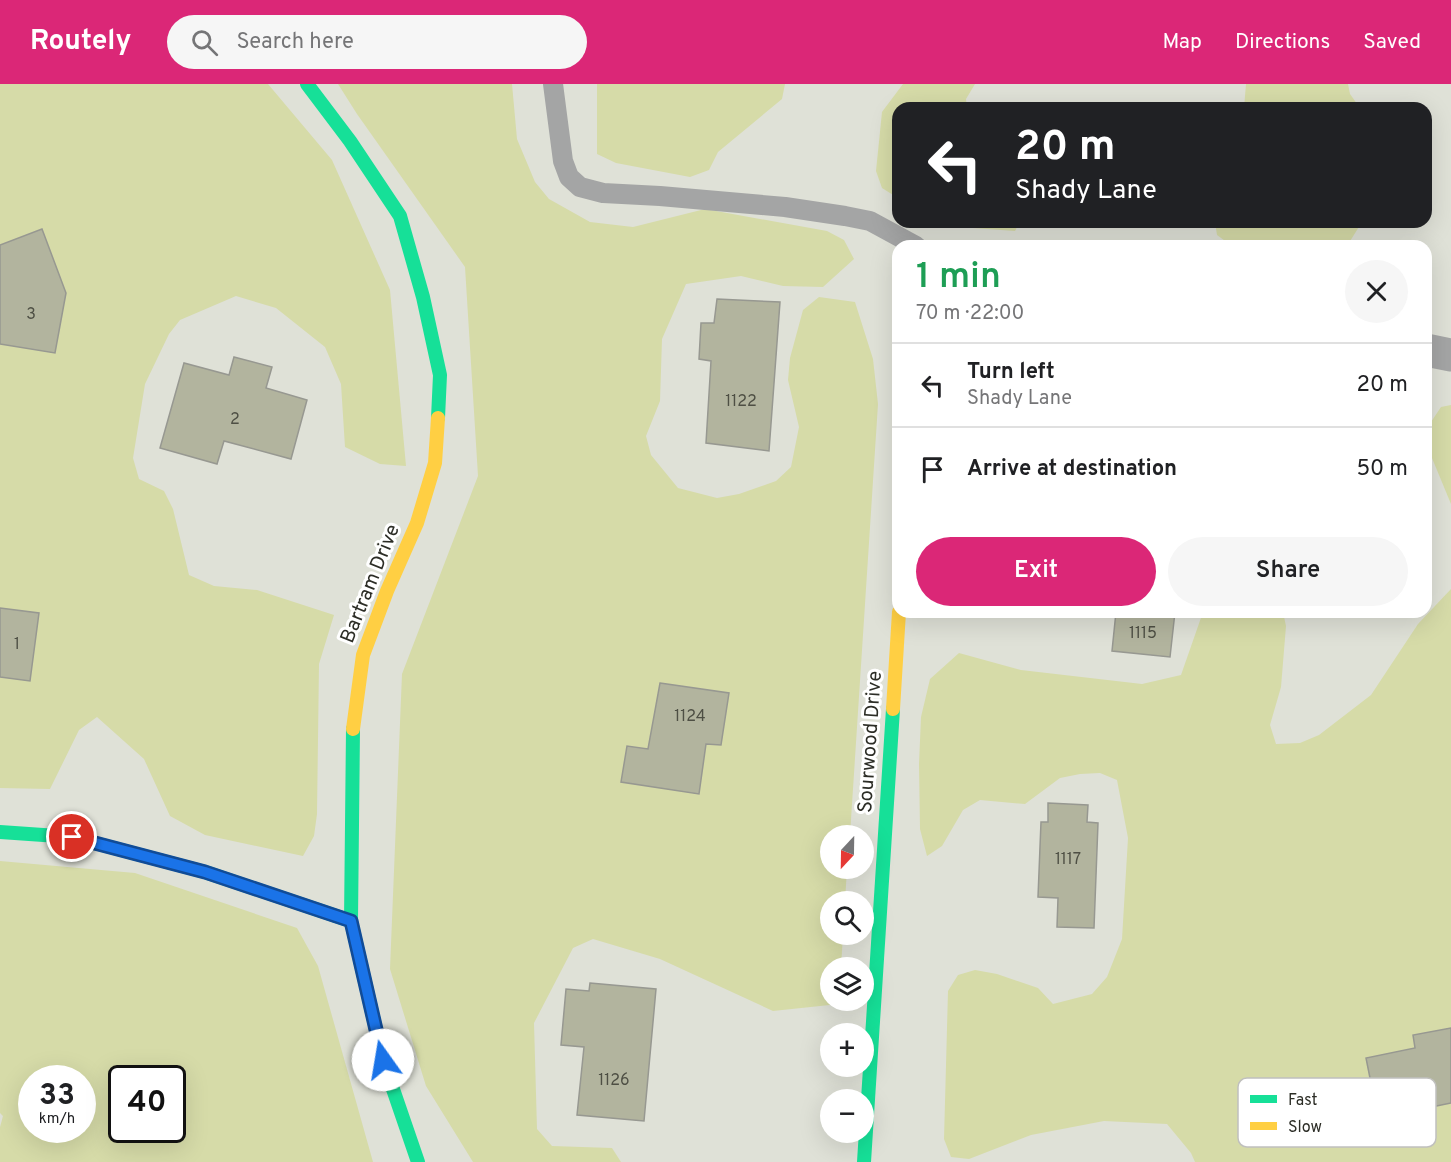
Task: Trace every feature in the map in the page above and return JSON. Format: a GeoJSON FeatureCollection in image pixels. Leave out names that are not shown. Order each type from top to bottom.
{"type":"FeatureCollection","features":[{"type":"Feature","properties":{"kind":"street","name":"Bartram Drive"},"geometry":{"type":"LineString","coordinates":[[307,84],[350,141],[400,216],[423,297],[440,375],[435,463],[417,523],[387,591],[363,655],[352,734],[351,921],[383,1060],[418,1162]]}},
{"type":"Feature","properties":{"kind":"street"},"geometry":{"type":"LineString","coordinates":[[1432,351],[1451,355]]}},
{"type":"Feature","properties":{"kind":"street","name":"Sourwood Drive"},"geometry":{"type":"LineString","coordinates":[[864,1162],[899,618]]}},
{"type":"Feature","properties":{"kind":"street"},"geometry":{"type":"LineString","coordinates":[[0,832],[72,837],[205,872],[351,921]]}},
{"type":"Feature","properties":{"kind":"lane"},"geometry":{"type":"LineString","coordinates":[[553,84],[563,161],[569,177],[580,187],[603,193],[784,207],[845,216],[870,221],[905,240]]}},
{"type":"Feature","properties":{"kind":"green space"},"geometry":{"type":"Polygon","coordinates":[[[0,84],[268,84],[332,160],[390,290],[406,466],[380,464],[345,447],[341,384],[325,347],[276,308],[236,296],[180,320],[169,334],[145,384],[133,458],[139,479],[164,491],[173,509],[189,575],[214,586],[257,590],[334,615],[319,664],[317,814],[314,836],[303,856],[205,835],[170,816],[144,759],[97,717],[79,730],[50,789],[0,788],[0,84]]]}},
{"type":"Feature","properties":{"kind":"green space"},"geometry":{"type":"Polygon","coordinates":[[[338,84],[512,84],[517,139],[535,182],[549,199],[590,222],[633,227],[705,209],[827,231],[844,240],[854,259],[823,287],[783,286],[741,276],[686,284],[662,339],[660,401],[646,436],[651,455],[678,488],[717,498],[739,494],[776,481],[791,467],[799,427],[788,380],[790,358],[803,310],[819,297],[855,302],[873,359],[878,404],[851,825],[820,825],[820,879],[846,879],[846,891],[820,891],[820,945],[842,945],[842,957],[820,957],[820,1006],[773,1011],[660,959],[593,939],[573,948],[534,1023],[537,1129],[552,1146],[612,1148],[621,1162],[473,1162],[426,1086],[390,969],[402,674],[478,476],[465,267],[338,84]]]}},
{"type":"Feature","properties":{"kind":"green space"},"geometry":{"type":"Polygon","coordinates":[[[597,84],[785,84],[782,99],[718,152],[709,170],[690,177],[616,163],[597,154],[597,84]]]}},
{"type":"Feature","properties":{"kind":"green space"},"geometry":{"type":"Polygon","coordinates":[[[903,84],[975,84],[966,102],[892,102],[892,194],[882,188],[876,171],[882,112],[903,84]]]}},
{"type":"Feature","properties":{"kind":"green space"},"geometry":{"type":"Polygon","coordinates":[[[1246,84],[1348,84],[1350,94],[1356,102],[1244,102],[1246,84]]]}},
{"type":"Feature","properties":{"kind":"green space"},"geometry":{"type":"Polygon","coordinates":[[[973,228],[1017,228],[1015,231],[973,228]]]}},
{"type":"Feature","properties":{"kind":"green space"},"geometry":{"type":"Polygon","coordinates":[[[1216,228],[1358,228],[1351,240],[1224,240],[1217,235],[1216,228]]]}},
{"type":"Feature","properties":{"kind":"green space"},"geometry":{"type":"Polygon","coordinates":[[[1451,405],[1451,504],[1432,458],[1432,420],[1441,407],[1451,405]]]}},
{"type":"Feature","properties":{"kind":"green space"},"geometry":{"type":"Polygon","coordinates":[[[1451,589],[1451,1162],[1195,1162],[1191,1153],[1167,1124],[1104,1121],[1031,1135],[969,1159],[951,1157],[944,1139],[948,991],[958,975],[975,970],[997,974],[1038,988],[1053,1004],[1092,994],[1107,977],[1122,939],[1128,838],[1117,780],[1100,773],[1080,774],[1060,778],[1025,804],[980,800],[963,810],[942,846],[927,856],[920,829],[919,764],[921,717],[930,679],[959,653],[1021,670],[1142,684],[1181,675],[1201,618],[1284,618],[1286,626],[1281,687],[1270,725],[1276,744],[1300,743],[1319,735],[1371,695],[1418,624],[1424,618],[1432,618],[1432,609],[1451,589]]]}},
{"type":"Feature","properties":{"kind":"green space"},"geometry":{"type":"Polygon","coordinates":[[[0,861],[135,873],[297,928],[318,966],[373,1162],[0,1162],[0,1127],[3,1116],[0,1113],[0,861]]]}},
{"type":"Feature","properties":{"kind":"building"},"geometry":{"type":"Polygon","coordinates":[[[42,229],[66,293],[55,353],[0,344],[0,245],[42,229]]]}},
{"type":"Feature","properties":{"kind":"building"},"geometry":{"type":"Polygon","coordinates":[[[717,299],[780,302],[769,451],[706,443],[711,361],[699,359],[701,323],[714,323],[717,299]]]}},
{"type":"Feature","properties":{"kind":"building"},"geometry":{"type":"Polygon","coordinates":[[[234,357],[272,367],[266,388],[307,400],[291,459],[224,441],[217,464],[160,448],[184,363],[229,375],[234,357]]]}},
{"type":"Feature","properties":{"kind":"building"},"geometry":{"type":"Polygon","coordinates":[[[0,608],[39,613],[30,681],[0,677],[0,608]]]}},
{"type":"Feature","properties":{"kind":"building"},"geometry":{"type":"Polygon","coordinates":[[[1115,618],[1174,618],[1170,657],[1112,651],[1115,618]]]}},
{"type":"Feature","properties":{"kind":"building"},"geometry":{"type":"Polygon","coordinates":[[[660,683],[729,693],[721,745],[706,744],[699,794],[621,782],[627,746],[648,749],[660,683]]]}},
{"type":"Feature","properties":{"kind":"building"},"geometry":{"type":"Polygon","coordinates":[[[1048,803],[1088,805],[1087,822],[1098,823],[1094,928],[1057,927],[1058,898],[1038,897],[1041,822],[1048,822],[1048,803]]]}},
{"type":"Feature","properties":{"kind":"building"},"geometry":{"type":"Polygon","coordinates":[[[590,983],[656,989],[644,1121],[577,1115],[584,1047],[561,1045],[566,989],[589,991],[590,983]]]}},
{"type":"Feature","properties":{"kind":"building"},"geometry":{"type":"Polygon","coordinates":[[[1451,1028],[1451,1103],[1436,1106],[1436,1078],[1370,1078],[1366,1058],[1415,1048],[1413,1035],[1451,1028]]]}},
{"type":"Feature","properties":{"kind":"traffic: fast"},"geometry":{"type":"LineString","coordinates":[[307,84],[350,141],[400,216],[423,297],[440,375],[438,418]]}},
{"type":"Feature","properties":{"kind":"traffic: fast"},"geometry":{"type":"LineString","coordinates":[[864,1162],[893,709]]}},
{"type":"Feature","properties":{"kind":"traffic: fast"},"geometry":{"type":"LineString","coordinates":[[353,729],[351,921],[383,1060],[418,1162]]}},
{"type":"Feature","properties":{"kind":"traffic: fast"},"geometry":{"type":"LineString","coordinates":[[0,832],[72,837],[205,872],[351,921]]}},
{"type":"Feature","properties":{"kind":"traffic: slow"},"geometry":{"type":"LineString","coordinates":[[353,729],[363,655],[387,591],[417,523],[435,463],[438,418]]}},
{"type":"Feature","properties":{"kind":"traffic: slow"},"geometry":{"type":"LineString","coordinates":[[893,709],[899,618]]}},
{"type":"Feature","properties":{"kind":"route"},"geometry":{"type":"LineString","coordinates":[[72,837],[205,872],[351,921],[383,1060]]}}]}
